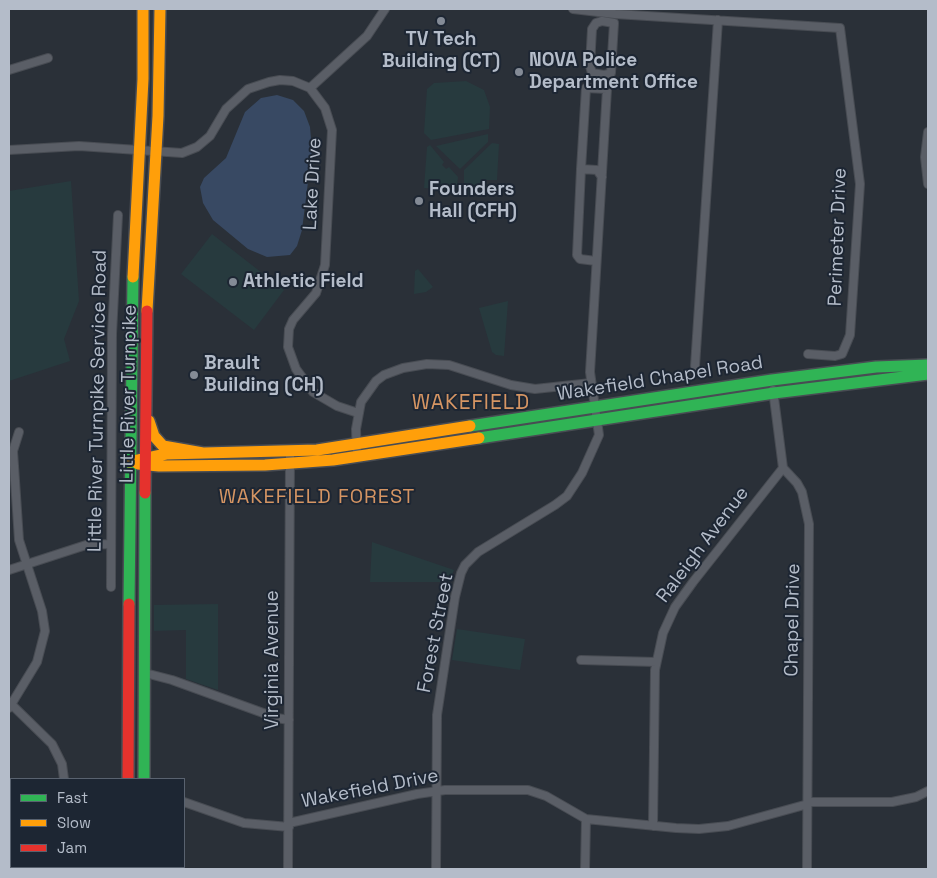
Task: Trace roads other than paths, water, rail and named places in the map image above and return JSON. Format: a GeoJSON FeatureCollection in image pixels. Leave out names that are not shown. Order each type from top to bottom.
{"type":"FeatureCollection","features":[{"type":"Feature","properties":{"kind":"main road","name":"Little River Turnpike"},"geometry":{"type":"LineString","coordinates":[[128,778],[130,309],[140,149],[144,9]]}},
{"type":"Feature","properties":{"kind":"main road","name":"Little River Turnpike"},"geometry":{"type":"LineString","coordinates":[[144,778],[146,335],[156,152],[160,9]]}},
{"type":"Feature","properties":{"kind":"main road","name":"Wakefield Chapel Road"},"geometry":{"type":"LineString","coordinates":[[146,462],[203,453],[290,452],[355,444],[772,380],[870,367],[928,365]]}},
{"type":"Feature","properties":{"kind":"main road","name":"Wakefield Chapel Road"},"geometry":{"type":"LineString","coordinates":[[129,462],[290,464],[357,457],[598,418],[774,393],[928,374]]}},
{"type":"Feature","properties":{"kind":"main road"},"geometry":{"type":"LineString","coordinates":[[146,407],[151,431],[163,446],[170,449],[203,453]]}},
{"type":"Feature","properties":{"kind":"street"},"geometry":{"type":"LineString","coordinates":[[9,150],[48,146],[140,149],[182,153],[204,142],[232,102],[248,89],[269,82],[293,81],[310,88],[367,36],[385,9]]}},
{"type":"Feature","properties":{"kind":"street"},"geometry":{"type":"LineString","coordinates":[[573,9],[614,19]]}},
{"type":"Feature","properties":{"kind":"street"},"geometry":{"type":"LineString","coordinates":[[594,13],[596,23]]}},
{"type":"Feature","properties":{"kind":"street"},"geometry":{"type":"LineString","coordinates":[[614,19],[611,73],[604,76],[592,74],[590,68],[592,29],[596,23],[614,19],[718,20],[695,366]]}},
{"type":"Feature","properties":{"kind":"street","name":"Perimeter Drive"},"geometry":{"type":"LineString","coordinates":[[718,20],[840,28],[860,184],[850,335],[842,354],[834,356],[808,354]]}},
{"type":"Feature","properties":{"kind":"street"},"geometry":{"type":"LineString","coordinates":[[9,70],[48,58]]}},
{"type":"Feature","properties":{"kind":"street","name":"Lake Drive"},"geometry":{"type":"LineString","coordinates":[[310,88],[325,108],[332,130],[325,266],[316,293],[293,320],[289,329],[288,347],[296,369],[313,392],[337,406],[358,413]]}},
{"type":"Feature","properties":{"kind":"street","name":"Forest Street"},"geometry":{"type":"LineString","coordinates":[[436,869],[437,715],[455,597],[461,573],[478,552],[555,506],[567,496],[600,435],[591,383],[596,261],[607,114],[607,89],[586,88],[581,169]]}},
{"type":"Feature","properties":{"kind":"street"},"geometry":{"type":"LineString","coordinates":[[928,132],[925,157],[928,184]]}},
{"type":"Feature","properties":{"kind":"street"},"geometry":{"type":"LineString","coordinates":[[596,261],[580,259],[577,255],[581,169],[597,170],[602,177]]}},
{"type":"Feature","properties":{"kind":"street","name":"Little River Turnpike Service Road"},"geometry":{"type":"LineString","coordinates":[[111,587],[112,334],[118,215]]}},
{"type":"Feature","properties":{"kind":"street"},"geometry":{"type":"LineString","coordinates":[[357,457],[355,444],[358,413],[364,396],[376,381],[393,371],[415,365],[439,364],[462,367],[498,382],[535,389],[591,383]]}},
{"type":"Feature","properties":{"kind":"street"},"geometry":{"type":"LineString","coordinates":[[772,380],[783,468]]}},
{"type":"Feature","properties":{"kind":"street"},"geometry":{"type":"LineString","coordinates":[[19,432],[13,451],[12,474],[19,540],[42,612],[44,641],[37,662],[10,705],[52,744],[62,764],[64,778]]}},
{"type":"Feature","properties":{"kind":"street","name":"Virginia Avenue"},"geometry":{"type":"LineString","coordinates":[[288,869],[290,452]]}},
{"type":"Feature","properties":{"kind":"street","name":"Wakefield Chapel Road"},"geometry":{"type":"LineString","coordinates":[[111,462],[129,462]]}},
{"type":"Feature","properties":{"kind":"street","name":"Raleigh Avenue"},"geometry":{"type":"LineString","coordinates":[[653,826],[656,662],[662,633],[675,607],[783,468]]}},
{"type":"Feature","properties":{"kind":"street","name":"Chapel Drive"},"geometry":{"type":"LineString","coordinates":[[783,468],[797,483],[802,492],[809,524],[807,869]]}},
{"type":"Feature","properties":{"kind":"street"},"geometry":{"type":"LineString","coordinates":[[9,570],[86,545],[111,544]]}},
{"type":"Feature","properties":{"kind":"street"},"geometry":{"type":"LineString","coordinates":[[581,660],[656,662]]}},
{"type":"Feature","properties":{"kind":"street"},"geometry":{"type":"LineString","coordinates":[[145,673],[172,680],[277,718],[289,720]]}},
{"type":"Feature","properties":{"kind":"street","name":"Wakefield Drive"},"geometry":{"type":"LineString","coordinates":[[185,802],[244,823],[289,825],[436,791],[528,790],[546,796],[586,818],[653,826],[715,828],[808,803],[892,802],[916,797],[928,791]]}},
{"type":"Feature","properties":{"kind":"street"},"geometry":{"type":"LineString","coordinates":[[585,869],[586,818]]}},
{"type":"Feature","properties":{"kind":"water"},"geometry":{"type":"Polygon","coordinates":[[[277,95],[293,100],[304,111],[310,127],[312,150],[302,230],[297,246],[290,255],[267,257],[248,249],[213,220],[203,203],[200,187],[204,178],[226,158],[245,112],[261,98],[277,95]]]}},
{"type":"Feature","properties":{"kind":"place","name":"TV Tech Building (CT)"},"geometry":{"type":"Point","coordinates":[441,21]}},
{"type":"Feature","properties":{"kind":"place","name":"NOVA Police Department Office"},"geometry":{"type":"Point","coordinates":[519,72]}},
{"type":"Feature","properties":{"kind":"place","name":"Founders Hall (CFH)"},"geometry":{"type":"Point","coordinates":[419,201]}},
{"type":"Feature","properties":{"kind":"place","name":"Athletic Field"},"geometry":{"type":"Point","coordinates":[233,282]}},
{"type":"Feature","properties":{"kind":"place","name":"Brault Building (CH)"},"geometry":{"type":"Point","coordinates":[194,375]}},
{"type":"Feature","properties":{"kind":"district","name":"WAKEFIELD"},"geometry":{"type":"Point","coordinates":[471,403]}},
{"type":"Feature","properties":{"kind":"district","name":"WAKEFIELD FOREST"},"geometry":{"type":"Point","coordinates":[317,498]}}]}
